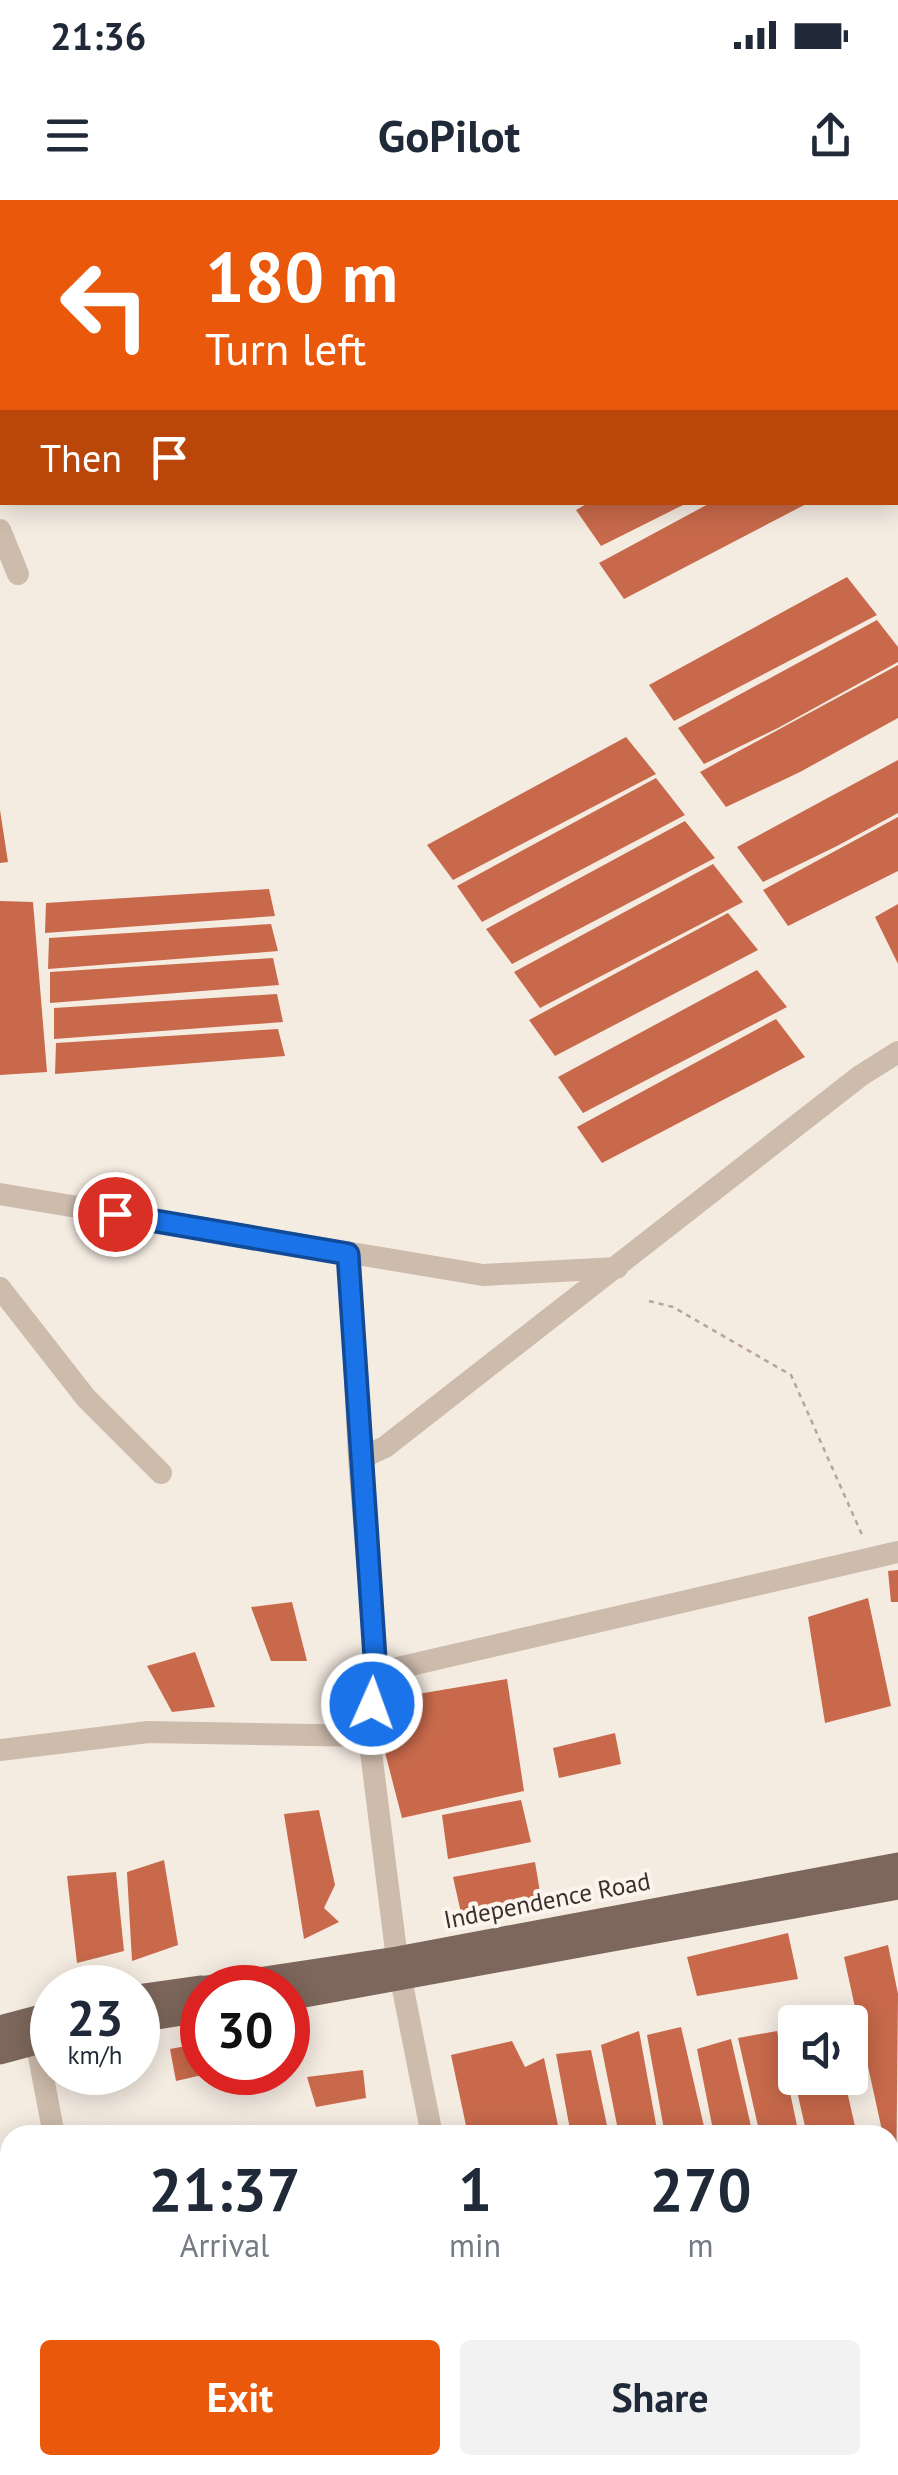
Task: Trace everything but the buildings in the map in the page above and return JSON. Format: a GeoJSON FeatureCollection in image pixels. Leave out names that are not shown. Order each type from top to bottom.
{"type":"FeatureCollection","features":[{"type":"Feature","properties":{"kind":"main road","name":"Independence Road"},"geometry":{"type":"LineString","coordinates":[[310,1992],[399,1970],[898,1866]]}},
{"type":"Feature","properties":{"kind":"main road","name":"Independence Road"},"geometry":{"type":"LineString","coordinates":[[310,1978],[399,1970],[898,1887]]}},
{"type":"Feature","properties":{"kind":"main road"},"geometry":{"type":"LineString","coordinates":[[0,2028],[30,2028]]}},
{"type":"Feature","properties":{"kind":"main road"},"geometry":{"type":"LineString","coordinates":[[0,2052],[30,2035]]}},
{"type":"Feature","properties":{"kind":"street"},"geometry":{"type":"LineString","coordinates":[[0,530],[18,574]]}},
{"type":"Feature","properties":{"kind":"street"},"geometry":{"type":"LineString","coordinates":[[359,1459],[385,1447],[860,1076],[898,1052]]}},
{"type":"Feature","properties":{"kind":"street"},"geometry":{"type":"LineString","coordinates":[[0,1194],[483,1275],[617,1268]]}},
{"type":"Feature","properties":{"kind":"street"},"geometry":{"type":"LineString","coordinates":[[348,1254],[376,1673],[369,1736],[399,1970],[430,2125]]}},
{"type":"Feature","properties":{"kind":"street"},"geometry":{"type":"LineString","coordinates":[[0,1288],[86,1398],[160,1473]]}},
{"type":"Feature","properties":{"kind":"street"},"geometry":{"type":"LineString","coordinates":[[376,1673],[898,1552]]}},
{"type":"Feature","properties":{"kind":"street"},"geometry":{"type":"LineString","coordinates":[[0,1750],[148,1732],[369,1736]]}},
{"type":"Feature","properties":{"kind":"street"},"geometry":{"type":"LineString","coordinates":[[50,2095],[53,2125]]}},
{"type":"Feature","properties":{"kind":"path"},"geometry":{"type":"LineString","coordinates":[[649,1301],[674,1307],[791,1374],[872,1558]]}},
{"type":"Feature","properties":{"kind":"route"},"geometry":{"type":"LineString","coordinates":[[115,1214],[348,1254],[360,1482],[376,1673],[372,1704]]}}]}
